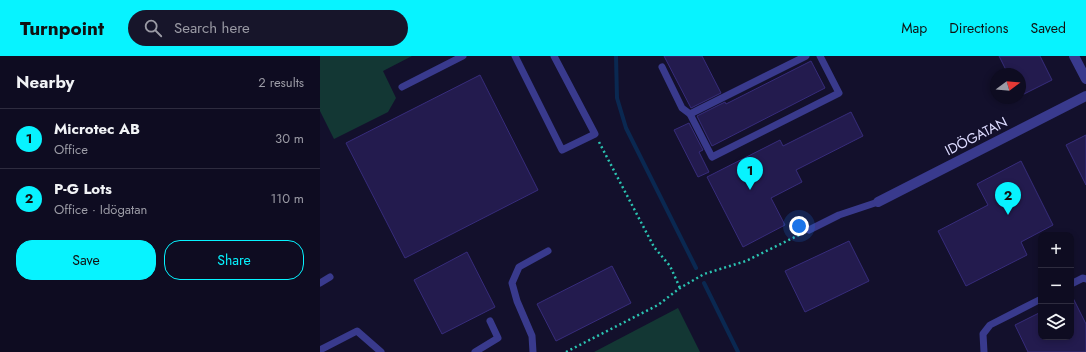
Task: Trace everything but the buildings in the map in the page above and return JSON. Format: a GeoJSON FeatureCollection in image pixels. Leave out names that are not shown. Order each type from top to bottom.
{"type":"FeatureCollection","features":[{"type":"Feature","properties":{"kind":"street"},"geometry":{"type":"LineString","coordinates":[[1074,56],[1086,79]]}},
{"type":"Feature","properties":{"kind":"street","name":"IDÖGATAN"},"geometry":{"type":"LineString","coordinates":[[878,202],[1086,96]]}},
{"type":"Feature","properties":{"kind":"lane"},"geometry":{"type":"LineString","coordinates":[[402,87],[464,56]]}},
{"type":"Feature","properties":{"kind":"lane"},"geometry":{"type":"LineString","coordinates":[[516,56],[562,150],[595,134],[554,56]]}},
{"type":"Feature","properties":{"kind":"lane"},"geometry":{"type":"LineString","coordinates":[[690,114],[806,56]]}},
{"type":"Feature","properties":{"kind":"lane"},"geometry":{"type":"LineString","coordinates":[[662,67],[682,108],[690,114],[712,157],[839,94],[820,56]]}},
{"type":"Feature","properties":{"kind":"lane"},"geometry":{"type":"LineString","coordinates":[[808,230],[839,215],[878,202]]}},
{"type":"Feature","properties":{"kind":"lane"},"geometry":{"type":"LineString","coordinates":[[533,352],[532,336],[517,301],[512,282],[519,267],[548,251]]}},
{"type":"Feature","properties":{"kind":"lane"},"geometry":{"type":"LineString","coordinates":[[320,283],[330,277]]}},
{"type":"Feature","properties":{"kind":"lane"},"geometry":{"type":"LineString","coordinates":[[1074,282],[1083,278],[1086,279]]}},
{"type":"Feature","properties":{"kind":"lane"},"geometry":{"type":"LineString","coordinates":[[984,352],[984,334],[990,325],[1038,301]]}},
{"type":"Feature","properties":{"kind":"lane"},"geometry":{"type":"LineString","coordinates":[[475,352],[498,338],[490,321]]}},
{"type":"Feature","properties":{"kind":"lane"},"geometry":{"type":"LineString","coordinates":[[320,350],[357,331],[381,352]]}},
{"type":"Feature","properties":{"kind":"path"},"geometry":{"type":"LineString","coordinates":[[595,134],[654,247],[670,266],[680,288]]}},
{"type":"Feature","properties":{"kind":"path"},"geometry":{"type":"LineString","coordinates":[[566,352],[658,305],[680,288],[704,274],[746,262],[808,230]]}},
{"type":"Feature","properties":{"kind":"green space"},"geometry":{"type":"Polygon","coordinates":[[[320,56],[412,56],[383,71],[396,98],[388,112],[334,139],[320,111],[320,56]]]}},
{"type":"Feature","properties":{"kind":"green space"},"geometry":{"type":"Polygon","coordinates":[[[678,308],[700,352],[594,352],[678,308]]]}},
{"type":"Feature","properties":{"kind":"waterway"},"geometry":{"type":"LineString","coordinates":[[616,56],[617,98],[626,128],[696,268]]}},
{"type":"Feature","properties":{"kind":"waterway"},"geometry":{"type":"LineString","coordinates":[[704,283],[738,352]]}},
{"type":"Feature","properties":{"kind":"place","name":"Microtec AB"},"geometry":{"type":"Point","coordinates":[750,190]}},
{"type":"Feature","properties":{"kind":"place","name":"P-G Lots"},"geometry":{"type":"Point","coordinates":[1008,215]}}]}
